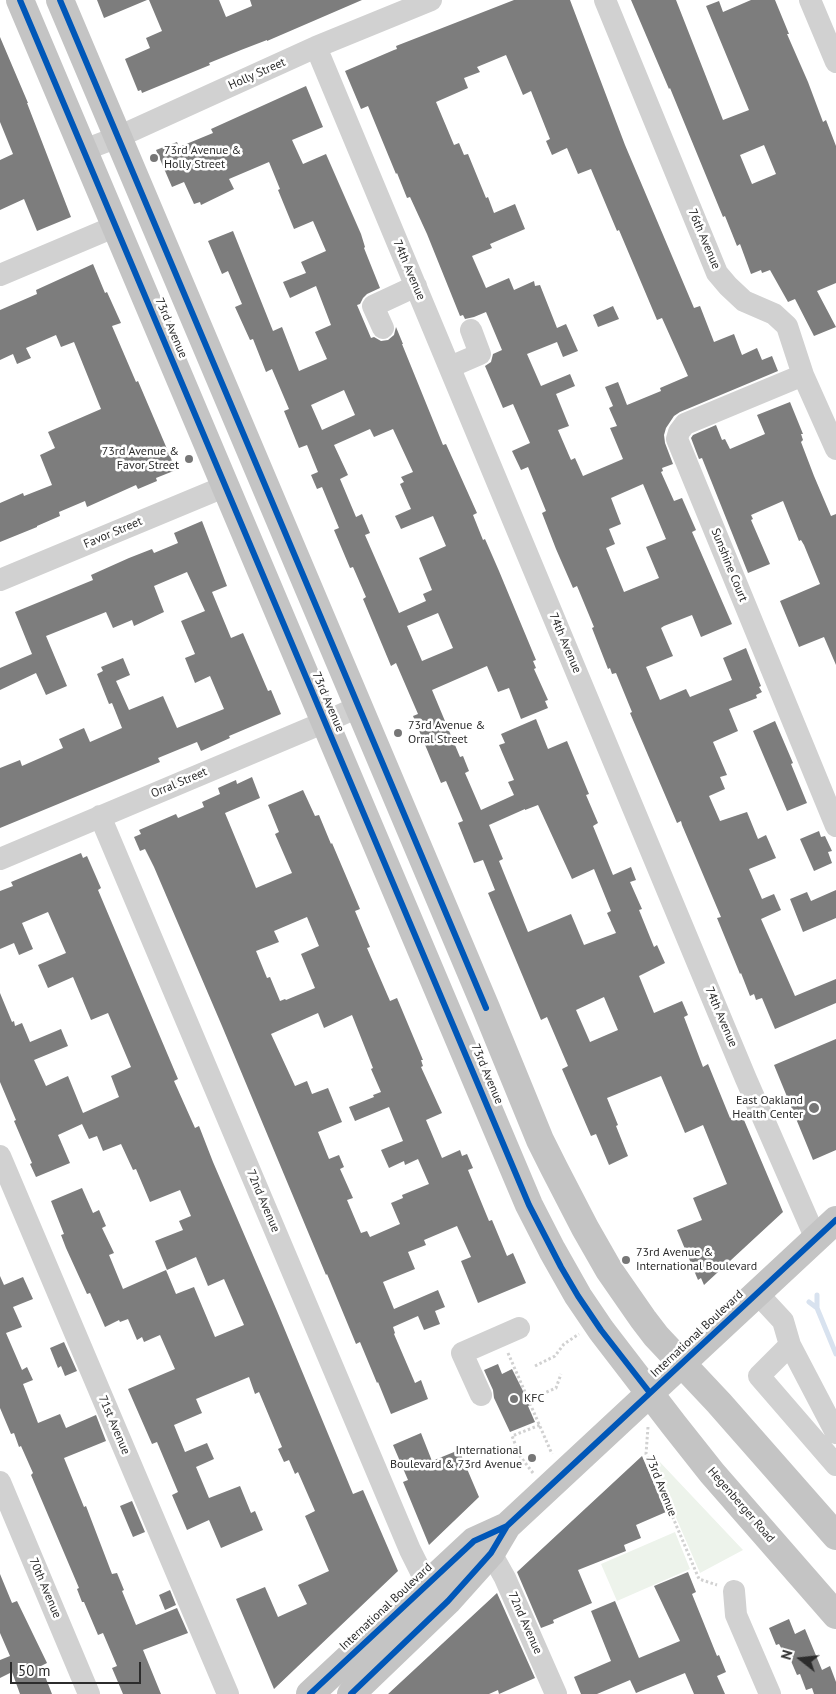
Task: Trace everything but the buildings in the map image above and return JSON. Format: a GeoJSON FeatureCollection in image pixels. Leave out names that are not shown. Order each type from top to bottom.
{"type":"FeatureCollection","features":[{"type":"Feature","properties":{"kind":"main road","name":"73rd Avenue"},"geometry":{"type":"LineString","coordinates":[[20,0],[530,1205],[560,1267],[596,1323],[650,1393]]}},
{"type":"Feature","properties":{"kind":"main road","name":"73rd Avenue"},"geometry":{"type":"LineString","coordinates":[[60,0],[543,1147],[585,1228],[619,1286],[656,1336],[682,1363]]}},
{"type":"Feature","properties":{"kind":"main road","name":"International Boulevard"},"geometry":{"type":"LineString","coordinates":[[351,1694],[448,1601],[491,1553],[507,1526],[836,1220]]}},
{"type":"Feature","properties":{"kind":"main road"},"geometry":{"type":"LineString","coordinates":[[682,1363],[836,1536]]}},
{"type":"Feature","properties":{"kind":"main road","name":"Hegenberger Road"},"geometry":{"type":"LineString","coordinates":[[650,1393],[712,1473],[836,1615]]}},
{"type":"Feature","properties":{"kind":"main road","name":"International Boulevard"},"geometry":{"type":"LineString","coordinates":[[310,1694],[474,1541],[507,1526]]}},
{"type":"Feature","properties":{"kind":"street","name":"Holly Street"},"geometry":{"type":"LineString","coordinates":[[84,150],[118,137],[316,47],[431,0]]}},
{"type":"Feature","properties":{"kind":"street","name":"76th Avenue"},"geometry":{"type":"LineString","coordinates":[[605,0],[718,273],[728,286],[744,301],[774,314],[786,326],[804,375],[836,449]]}},
{"type":"Feature","properties":{"kind":"street"},"geometry":{"type":"LineString","coordinates":[[810,0],[836,62]]}},
{"type":"Feature","properties":{"kind":"street","name":"74th Avenue"},"geometry":{"type":"LineString","coordinates":[[316,47],[746,1079],[816,1238]]}},
{"type":"Feature","properties":{"kind":"street"},"geometry":{"type":"LineString","coordinates":[[0,275],[116,226]]}},
{"type":"Feature","properties":{"kind":"street"},"geometry":{"type":"LineString","coordinates":[[383,328],[373,306],[416,286]]}},
{"type":"Feature","properties":{"kind":"street"},"geometry":{"type":"LineString","coordinates":[[450,367],[480,354],[471,330]]}},
{"type":"Feature","properties":{"kind":"street","name":"Sunshine Court"},"geometry":{"type":"LineString","coordinates":[[804,375],[685,424],[679,432],[677,439],[836,826]]}},
{"type":"Feature","properties":{"kind":"street","name":"Favor Street"},"geometry":{"type":"LineString","coordinates":[[0,580],[226,486]]}},
{"type":"Feature","properties":{"kind":"street","name":"Orral Street"},"geometry":{"type":"LineString","coordinates":[[0,858],[358,707]]}},
{"type":"Feature","properties":{"kind":"street","name":"72nd Avenue"},"geometry":{"type":"LineString","coordinates":[[100,816],[410,1550],[427,1584]]}},
{"type":"Feature","properties":{"kind":"street","name":"71st Avenue"},"geometry":{"type":"LineString","coordinates":[[0,1156],[228,1694]]}},
{"type":"Feature","properties":{"kind":"street"},"geometry":{"type":"LineString","coordinates":[[757,1293],[783,1322],[790,1345],[836,1433]]}},
{"type":"Feature","properties":{"kind":"street"},"geometry":{"type":"LineString","coordinates":[[481,1396],[462,1353],[510,1332]]}},
{"type":"Feature","properties":{"kind":"street"},"geometry":{"type":"LineString","coordinates":[[790,1345],[759,1376],[836,1465]]}},
{"type":"Feature","properties":{"kind":"street","name":"70th Avenue"},"geometry":{"type":"LineString","coordinates":[[0,1482],[89,1694]]}},
{"type":"Feature","properties":{"kind":"street","name":"72nd Avenue"},"geometry":{"type":"LineString","coordinates":[[491,1553],[505,1578],[556,1694]]}},
{"type":"Feature","properties":{"kind":"street"},"geometry":{"type":"LineString","coordinates":[[734,1591],[736,1615],[770,1694]]}},
{"type":"Feature","properties":{"kind":"path"},"geometry":{"type":"LineString","coordinates":[[535,1366],[555,1356],[564,1344],[596,1323]]}},
{"type":"Feature","properties":{"kind":"path"},"geometry":{"type":"LineString","coordinates":[[510,1332],[528,1400],[540,1426],[554,1483]]}},
{"type":"Feature","properties":{"kind":"path"},"geometry":{"type":"LineString","coordinates":[[528,1400],[556,1388],[561,1374]]}},
{"type":"Feature","properties":{"kind":"path"},"geometry":{"type":"LineString","coordinates":[[540,1426],[512,1436],[520,1456],[554,1483]]}},
{"type":"Feature","properties":{"kind":"shaded area"},"geometry":{"type":"Polygon","coordinates":[[[651,1460],[658,1460],[743,1550],[700,1573],[651,1460]]]}},
{"type":"Feature","properties":{"kind":"shaded area"},"geometry":{"type":"Polygon","coordinates":[[[675,1532],[690,1569],[617,1601],[601,1564],[675,1532]]]}},
{"type":"Feature","properties":{"kind":"waterway"},"geometry":{"type":"LineString","coordinates":[[817,1295],[817,1308]]}},
{"type":"Feature","properties":{"kind":"waterway"},"geometry":{"type":"LineString","coordinates":[[809,1302],[817,1308],[836,1354]]}},
{"type":"Feature","properties":{"kind":"cycle path"},"geometry":{"type":"LineString","coordinates":[[20,0],[529,1205],[578,1296],[601,1330],[650,1393]]}},
{"type":"Feature","properties":{"kind":"cycle path"},"geometry":{"type":"LineString","coordinates":[[60,0],[486,1008]]}},
{"type":"Feature","properties":{"kind":"cycle path"},"geometry":{"type":"LineString","coordinates":[[351,1694],[448,1601],[491,1553],[507,1526],[836,1220]]}},
{"type":"Feature","properties":{"kind":"cycle path"},"geometry":{"type":"LineString","coordinates":[[310,1694],[474,1541],[507,1526]]}},
{"type":"Feature","properties":{"kind":"place","name":"73rd Avenue & Holly Street"},"geometry":{"type":"Point","coordinates":[154,158]}},
{"type":"Feature","properties":{"kind":"place","name":"73rd Avenue & Favor Street"},"geometry":{"type":"Point","coordinates":[189,459]}},
{"type":"Feature","properties":{"kind":"place","name":"73rd Avenue & Orral Street"},"geometry":{"type":"Point","coordinates":[398,733]}},
{"type":"Feature","properties":{"kind":"place","name":"East Oakland Health Center"},"geometry":{"type":"Point","coordinates":[814,1108]}},
{"type":"Feature","properties":{"kind":"place","name":"73rd Avenue & International Boulevard"},"geometry":{"type":"Point","coordinates":[626,1260]}},
{"type":"Feature","properties":{"kind":"place","name":"KFC"},"geometry":{"type":"Point","coordinates":[514,1399]}},
{"type":"Feature","properties":{"kind":"place","name":"International Boulevard & 73rd Avenue"},"geometry":{"type":"Point","coordinates":[532,1458]}}]}
